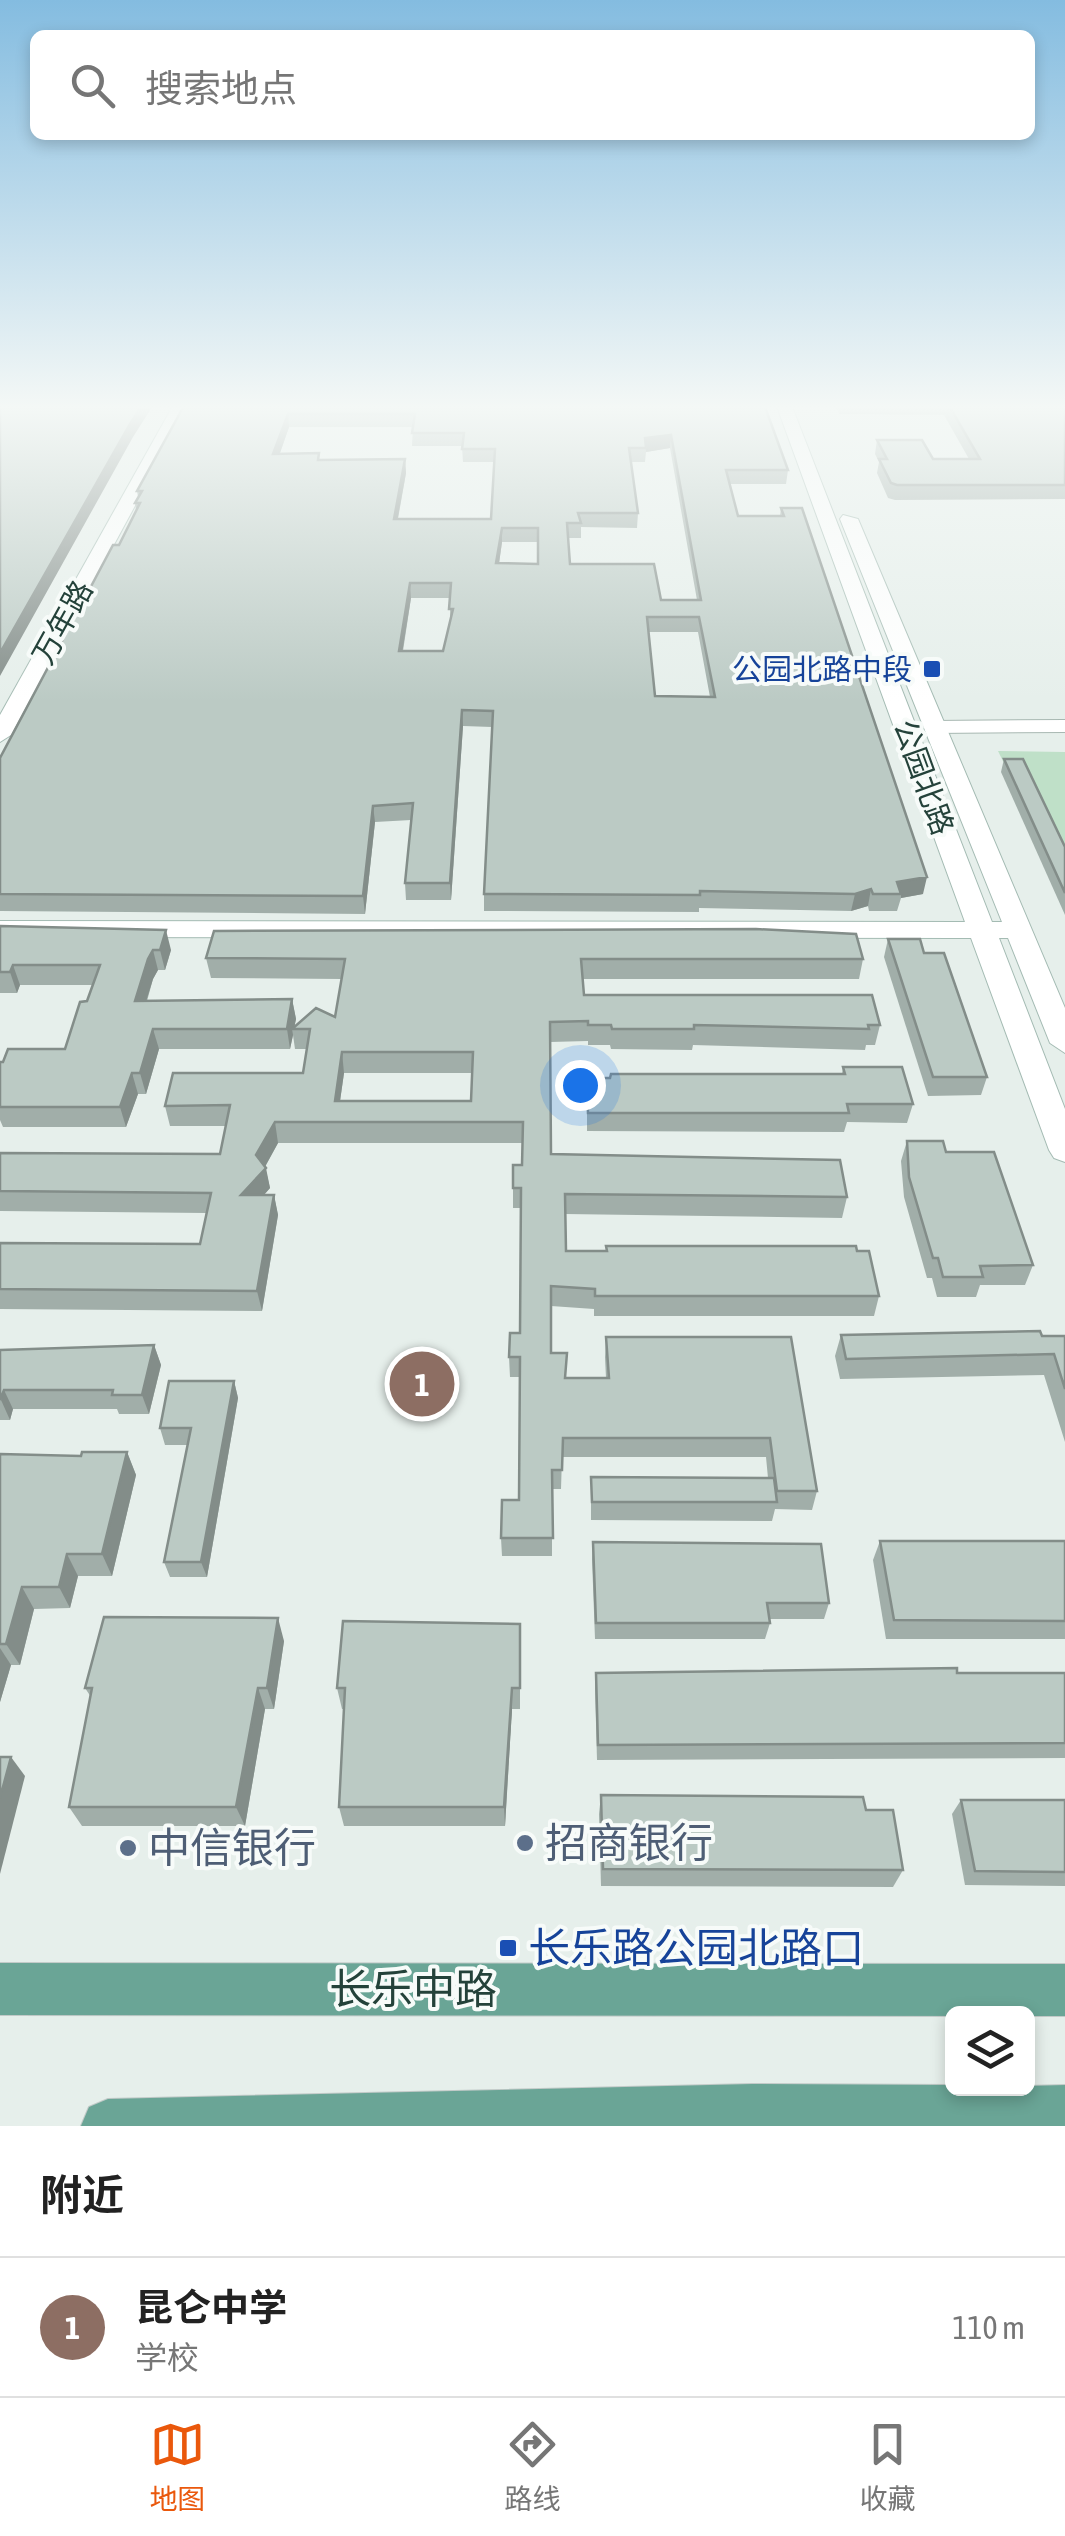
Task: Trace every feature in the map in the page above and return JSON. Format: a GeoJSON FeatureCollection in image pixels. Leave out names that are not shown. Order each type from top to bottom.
{"type":"FeatureCollection","features":[{"type":"Feature","properties":{"kind":"main road","name":"万年路"},"geometry":{"type":"LineString","coordinates":[[0,735],[127,503]]}},
{"type":"Feature","properties":{"kind":"main road","name":"公园北路"},"geometry":{"type":"LineString","coordinates":[[821,503],[1065,1150]]}},
{"type":"Feature","properties":{"kind":"main road","name":"公园北路"},"geometry":{"type":"LineString","coordinates":[[843,503],[1065,1043]]}},
{"type":"Feature","properties":{"kind":"main road"},"geometry":{"type":"LineString","coordinates":[[0,928],[1018,930]]}},
{"type":"Feature","properties":{"kind":"main road","name":"长乐中路"},"geometry":{"type":"LineString","coordinates":[[0,1990],[1065,1990]]}},
{"type":"Feature","properties":{"kind":"main road"},"geometry":{"type":"LineString","coordinates":[[108,2126],[752,2111],[1065,2112]]}},
{"type":"Feature","properties":{"kind":"street"},"geometry":{"type":"LineString","coordinates":[[933,727],[1065,726]]}},
{"type":"Feature","properties":{"kind":"green space"},"geometry":{"type":"Polygon","coordinates":[[[998,751],[1065,752],[1065,888],[998,751]]]}},
{"type":"Feature","properties":{"kind":"building"},"geometry":{"type":"Polygon","coordinates":[[[0,503],[85,503],[0,653],[0,503]]]}},
{"type":"Feature","properties":{"kind":"building"},"geometry":{"type":"Polygon","coordinates":[[[140,503],[397,503],[394,519],[491,519],[492,503],[637,503],[638,513],[578,513],[581,523],[567,523],[570,564],[654,564],[661,600],[701,600],[683,503],[735,503],[738,516],[784,516],[781,508],[802,508],[927,877],[897,882],[901,894],[873,894],[871,889],[855,894],[484,894],[493,711],[462,710],[450,883],[405,883],[413,803],[373,806],[363,896],[0,894],[0,758],[113,545],[119,545],[140,503]],[[502,528],[496,563],[538,564],[538,528],[502,528]],[[410,583],[399,651],[443,651],[453,609],[449,609],[451,583],[410,583]],[[647,617],[655,696],[715,697],[699,617],[647,617]]]}},
{"type":"Feature","properties":{"kind":"building"},"geometry":{"type":"Polygon","coordinates":[[[1004,759],[1023,759],[1065,847],[1065,893],[1004,759]]]}},
{"type":"Feature","properties":{"kind":"building"},"geometry":{"type":"Polygon","coordinates":[[[0,926],[166,930],[160,950],[153,950],[148,959],[135,1001],[292,999],[287,1029],[153,1029],[140,1073],[132,1073],[120,1107],[0,1107],[0,1062],[8,1049],[65,1049],[80,1002],[87,1001],[100,965],[13,965],[10,972],[0,972],[0,926]]]}},
{"type":"Feature","properties":{"kind":"building"},"geometry":{"type":"Polygon","coordinates":[[[756,929],[856,934],[863,959],[581,959],[584,995],[872,995],[880,1025],[868,1025],[869,1029],[694,1025],[694,1029],[612,1029],[611,1025],[588,1025],[588,1021],[550,1022],[551,1154],[840,1160],[847,1197],[565,1194],[566,1251],[607,1251],[606,1246],[856,1246],[857,1251],[869,1251],[879,1296],[595,1296],[595,1289],[551,1286],[551,1353],[567,1353],[565,1378],[609,1378],[606,1337],[791,1337],[817,1491],[777,1491],[770,1438],[563,1438],[562,1470],[552,1470],[553,1538],[501,1538],[502,1500],[519,1500],[520,1357],[509,1357],[510,1333],[520,1333],[521,1188],[513,1188],[513,1165],[522,1165],[523,1122],[275,1122],[256,1155],[266,1168],[241,1195],[274,1195],[257,1291],[0,1289],[0,1243],[200,1244],[211,1193],[0,1191],[0,1153],[220,1154],[230,1105],[165,1106],[173,1073],[303,1073],[310,1029],[292,1029],[316,1008],[335,1017],[345,959],[206,958],[214,931],[756,929]],[[342,1052],[335,1101],[471,1101],[473,1052],[342,1052]]]}},
{"type":"Feature","properties":{"kind":"building"},"geometry":{"type":"Polygon","coordinates":[[[888,939],[920,939],[924,953],[944,953],[987,1077],[933,1077],[888,939]]]}},
{"type":"Feature","properties":{"kind":"building"},"geometry":{"type":"Polygon","coordinates":[[[843,1067],[902,1067],[913,1104],[847,1104],[849,1113],[588,1113],[587,1078],[610,1078],[611,1074],[845,1074],[843,1067]]]}},
{"type":"Feature","properties":{"kind":"building"},"geometry":{"type":"Polygon","coordinates":[[[907,1141],[943,1141],[946,1152],[994,1152],[1033,1265],[980,1266],[983,1277],[943,1277],[938,1258],[933,1258],[909,1177],[907,1141]]]}},
{"type":"Feature","properties":{"kind":"building"},"geometry":{"type":"Polygon","coordinates":[[[1040,1331],[1042,1336],[1065,1336],[1065,1389],[1054,1354],[846,1359],[841,1335],[1040,1331]]]}},
{"type":"Feature","properties":{"kind":"building"},"geometry":{"type":"Polygon","coordinates":[[[154,1345],[142,1395],[112,1395],[113,1390],[4,1390],[0,1400],[0,1350],[154,1345]]]}},
{"type":"Feature","properties":{"kind":"building"},"geometry":{"type":"Polygon","coordinates":[[[169,1381],[234,1381],[201,1562],[164,1562],[191,1428],[160,1428],[169,1381]]]}},
{"type":"Feature","properties":{"kind":"building"},"geometry":{"type":"Polygon","coordinates":[[[82,1452],[127,1452],[102,1554],[67,1554],[59,1587],[22,1587],[6,1644],[0,1644],[0,1454],[81,1456],[82,1452]]]}},
{"type":"Feature","properties":{"kind":"building"},"geometry":{"type":"Polygon","coordinates":[[[591,1477],[774,1478],[777,1502],[592,1502],[591,1477]]]}},
{"type":"Feature","properties":{"kind":"building"},"geometry":{"type":"Polygon","coordinates":[[[880,1541],[1065,1541],[1065,1621],[894,1620],[880,1541]]]}},
{"type":"Feature","properties":{"kind":"building"},"geometry":{"type":"Polygon","coordinates":[[[593,1542],[821,1544],[829,1603],[767,1603],[770,1623],[596,1623],[593,1542]]]}},
{"type":"Feature","properties":{"kind":"building"},"geometry":{"type":"Polygon","coordinates":[[[104,1617],[278,1618],[267,1688],[258,1688],[236,1807],[69,1807],[92,1688],[85,1688],[104,1617]]]}},
{"type":"Feature","properties":{"kind":"building"},"geometry":{"type":"Polygon","coordinates":[[[343,1621],[520,1624],[520,1688],[512,1688],[504,1807],[339,1807],[345,1688],[337,1688],[343,1621]]]}},
{"type":"Feature","properties":{"kind":"building"},"geometry":{"type":"Polygon","coordinates":[[[957,1668],[957,1673],[1065,1673],[1065,1743],[598,1745],[596,1673],[957,1668]]]}},
{"type":"Feature","properties":{"kind":"building"},"geometry":{"type":"Polygon","coordinates":[[[0,1757],[11,1757],[0,1798],[0,1757]]]}},
{"type":"Feature","properties":{"kind":"building"},"geometry":{"type":"Polygon","coordinates":[[[601,1795],[863,1797],[866,1810],[893,1810],[903,1870],[603,1869],[601,1795]]]}},
{"type":"Feature","properties":{"kind":"building"},"geometry":{"type":"Polygon","coordinates":[[[961,1800],[1065,1800],[1065,1872],[975,1871],[961,1800]]]}},
{"type":"Feature","properties":{"kind":"place","name":"公园北路中段"},"geometry":{"type":"Point","coordinates":[932,669]}},
{"type":"Feature","properties":{"kind":"place","name":"昆仑中学"},"geometry":{"type":"Point","coordinates":[422,1384]}},
{"type":"Feature","properties":{"kind":"place","name":"招商银行"},"geometry":{"type":"Point","coordinates":[525,1843]}},
{"type":"Feature","properties":{"kind":"place","name":"中信银行"},"geometry":{"type":"Point","coordinates":[128,1848]}},
{"type":"Feature","properties":{"kind":"place","name":"长乐路公园北路口"},"geometry":{"type":"Point","coordinates":[508,1948]}}]}
